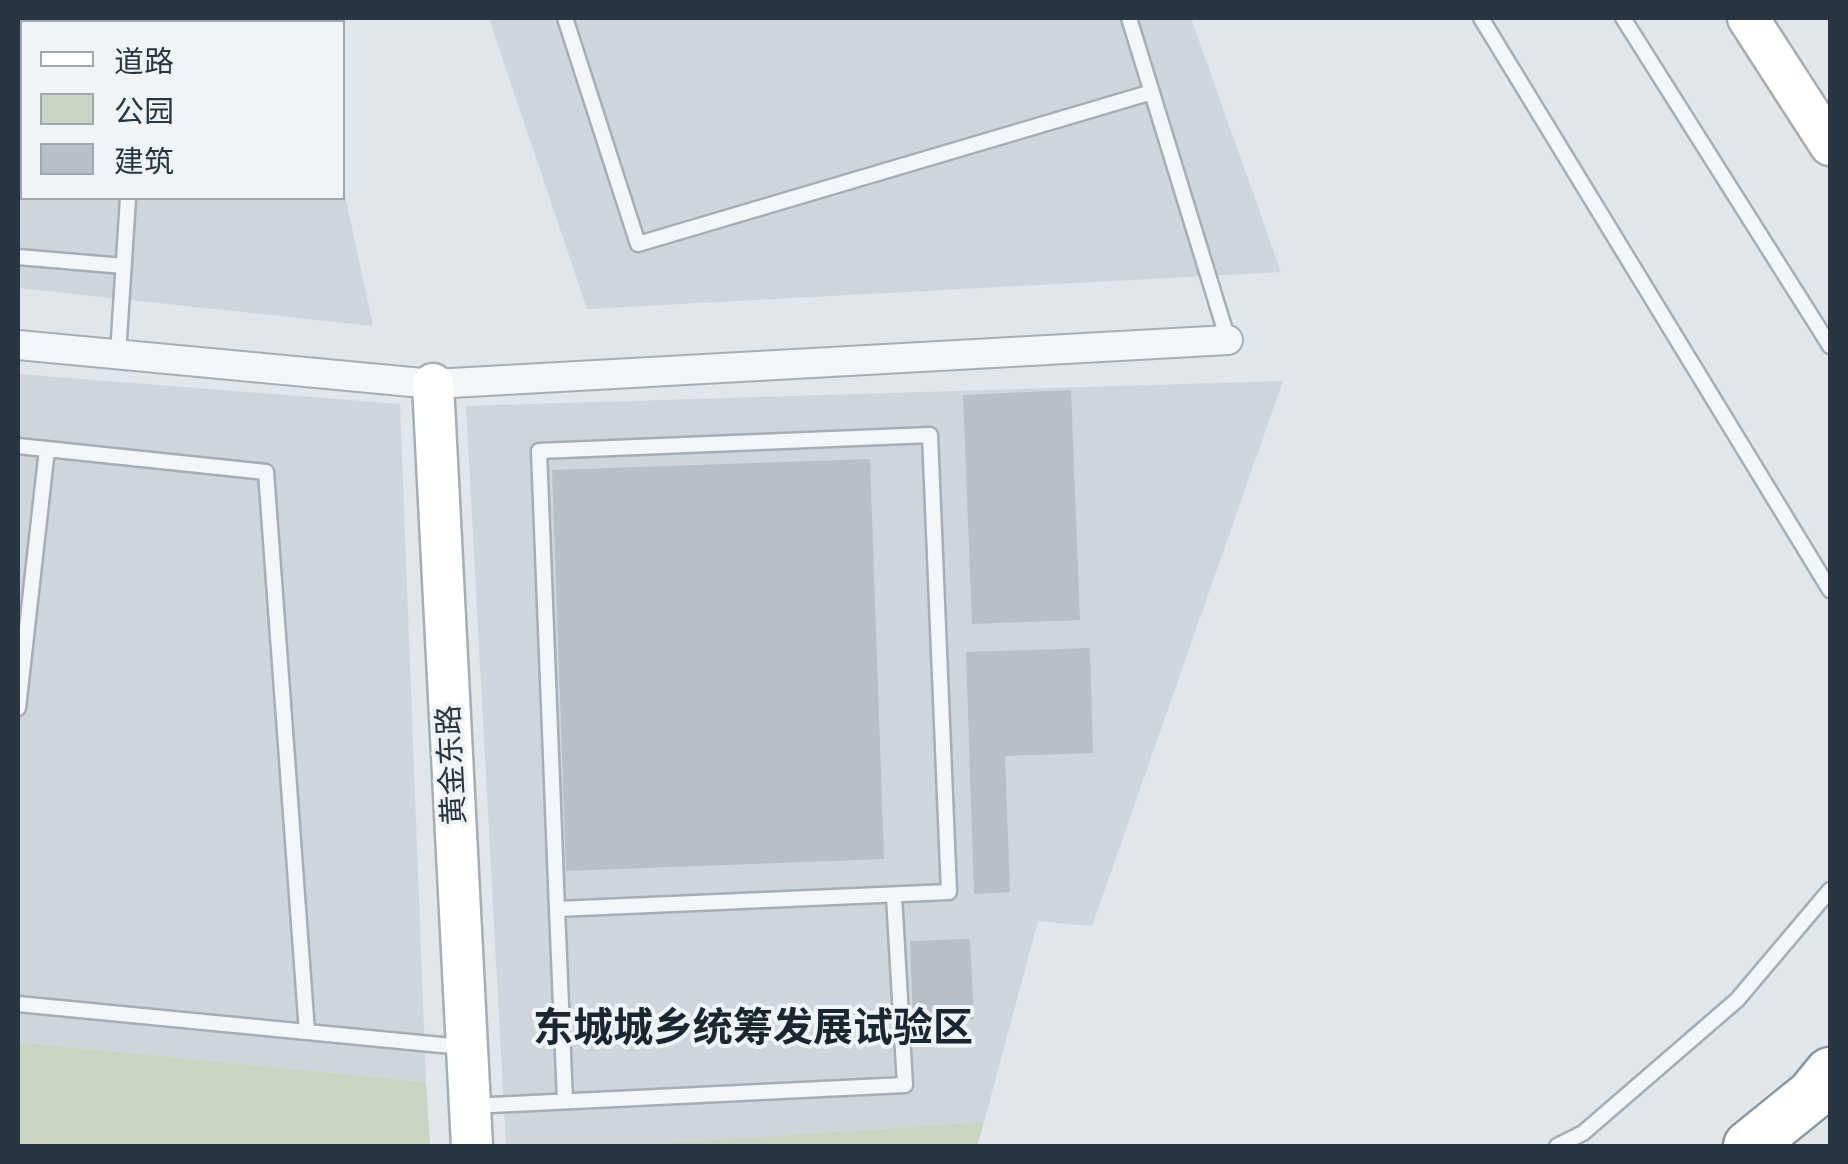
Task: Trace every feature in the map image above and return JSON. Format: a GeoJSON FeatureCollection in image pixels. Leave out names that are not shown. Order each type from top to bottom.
{"type":"FeatureCollection","features":[{"type":"Feature","properties":{"kind":"highway"},"geometry":{"type":"LineString","coordinates":[[1750,1146],[1812,1094],[1830,1073]]}},
{"type":"Feature","properties":{"kind":"highway"},"geometry":{"type":"LineString","coordinates":[[1793,1146],[1830,1115]]}},
{"type":"Feature","properties":{"kind":"street"},"geometry":{"type":"LineString","coordinates":[[1748,18],[1830,145]]}},
{"type":"Feature","properties":{"kind":"street"},"geometry":{"type":"LineString","coordinates":[[18,345],[433,384],[1228,340]]}},
{"type":"Feature","properties":{"kind":"street","name":"黄金东路"},"geometry":{"type":"LineString","coordinates":[[433,384],[472,1146]]}},
{"type":"Feature","properties":{"kind":"lane"},"geometry":{"type":"LineString","coordinates":[[565,18],[638,244],[1152,92]]}},
{"type":"Feature","properties":{"kind":"lane"},"geometry":{"type":"LineString","coordinates":[[1129,18],[1228,340]]}},
{"type":"Feature","properties":{"kind":"lane"},"geometry":{"type":"LineString","coordinates":[[1481,18],[1830,590]]}},
{"type":"Feature","properties":{"kind":"lane"},"geometry":{"type":"LineString","coordinates":[[1623,18],[1830,346]]}},
{"type":"Feature","properties":{"kind":"lane"},"geometry":{"type":"LineString","coordinates":[[118,354],[128,200]]}},
{"type":"Feature","properties":{"kind":"lane"},"geometry":{"type":"LineString","coordinates":[[18,257],[124,266]]}},
{"type":"Feature","properties":{"kind":"lane"},"geometry":{"type":"LineString","coordinates":[[556,909],[950,892],[930,435],[539,451],[556,909],[565,1101]]}},
{"type":"Feature","properties":{"kind":"lane"},"geometry":{"type":"LineString","coordinates":[[18,446],[266,472],[306,1032]]}},
{"type":"Feature","properties":{"kind":"lane"},"geometry":{"type":"LineString","coordinates":[[18,708],[47,449]]}},
{"type":"Feature","properties":{"kind":"lane"},"geometry":{"type":"LineString","coordinates":[[1557,1146],[1583,1133],[1737,1000],[1830,890]]}},
{"type":"Feature","properties":{"kind":"lane"},"geometry":{"type":"LineString","coordinates":[[470,1106],[905,1085],[894,896]]}},
{"type":"Feature","properties":{"kind":"lane"},"geometry":{"type":"LineString","coordinates":[[18,1004],[468,1048]]}},
{"type":"Feature","properties":{"kind":"shaded area"},"geometry":{"type":"Polygon","coordinates":[[[18,18],[306,18],[20,20],[20,200],[345,200],[345,195],[373,326],[18,288],[18,18]]]}},
{"type":"Feature","properties":{"kind":"shaded area"},"geometry":{"type":"Polygon","coordinates":[[[489,18],[1191,18],[1281,272],[587,309],[489,18]]]}},
{"type":"Feature","properties":{"kind":"shaded area"},"geometry":{"type":"Polygon","coordinates":[[[18,374],[400,404],[426,1082],[18,1042],[18,374]]]}},
{"type":"Feature","properties":{"kind":"shaded area"},"geometry":{"type":"Polygon","coordinates":[[[1283,381],[1092,926],[1038,921],[984,1122],[616,1146],[506,1146],[466,406],[1283,381]]]}},
{"type":"Feature","properties":{"kind":"green space"},"geometry":{"type":"Polygon","coordinates":[[[18,1042],[426,1082],[430,1146],[18,1146],[18,1042]]]}},
{"type":"Feature","properties":{"kind":"green space"},"geometry":{"type":"Polygon","coordinates":[[[984,1122],[977,1146],[616,1146],[984,1122]]]}},
{"type":"Feature","properties":{"kind":"building"},"geometry":{"type":"Polygon","coordinates":[[[1071,390],[1080,620],[972,624],[963,395],[1071,390]]]}},
{"type":"Feature","properties":{"kind":"building"},"geometry":{"type":"Polygon","coordinates":[[[870,459],[884,859],[566,871],[552,470],[870,459]]]}},
{"type":"Feature","properties":{"kind":"building"},"geometry":{"type":"Polygon","coordinates":[[[1090,648],[1093,753],[1005,756],[1010,892],[974,894],[966,652],[1090,648]]]}},
{"type":"Feature","properties":{"kind":"building"},"geometry":{"type":"Polygon","coordinates":[[[970,939],[974,1019],[913,1022],[910,941],[970,939]]]}},
{"type":"Feature","properties":{"kind":"district","name":"东城城乡统筹发展试验区"},"geometry":{"type":"Point","coordinates":[753,1030]}}]}
